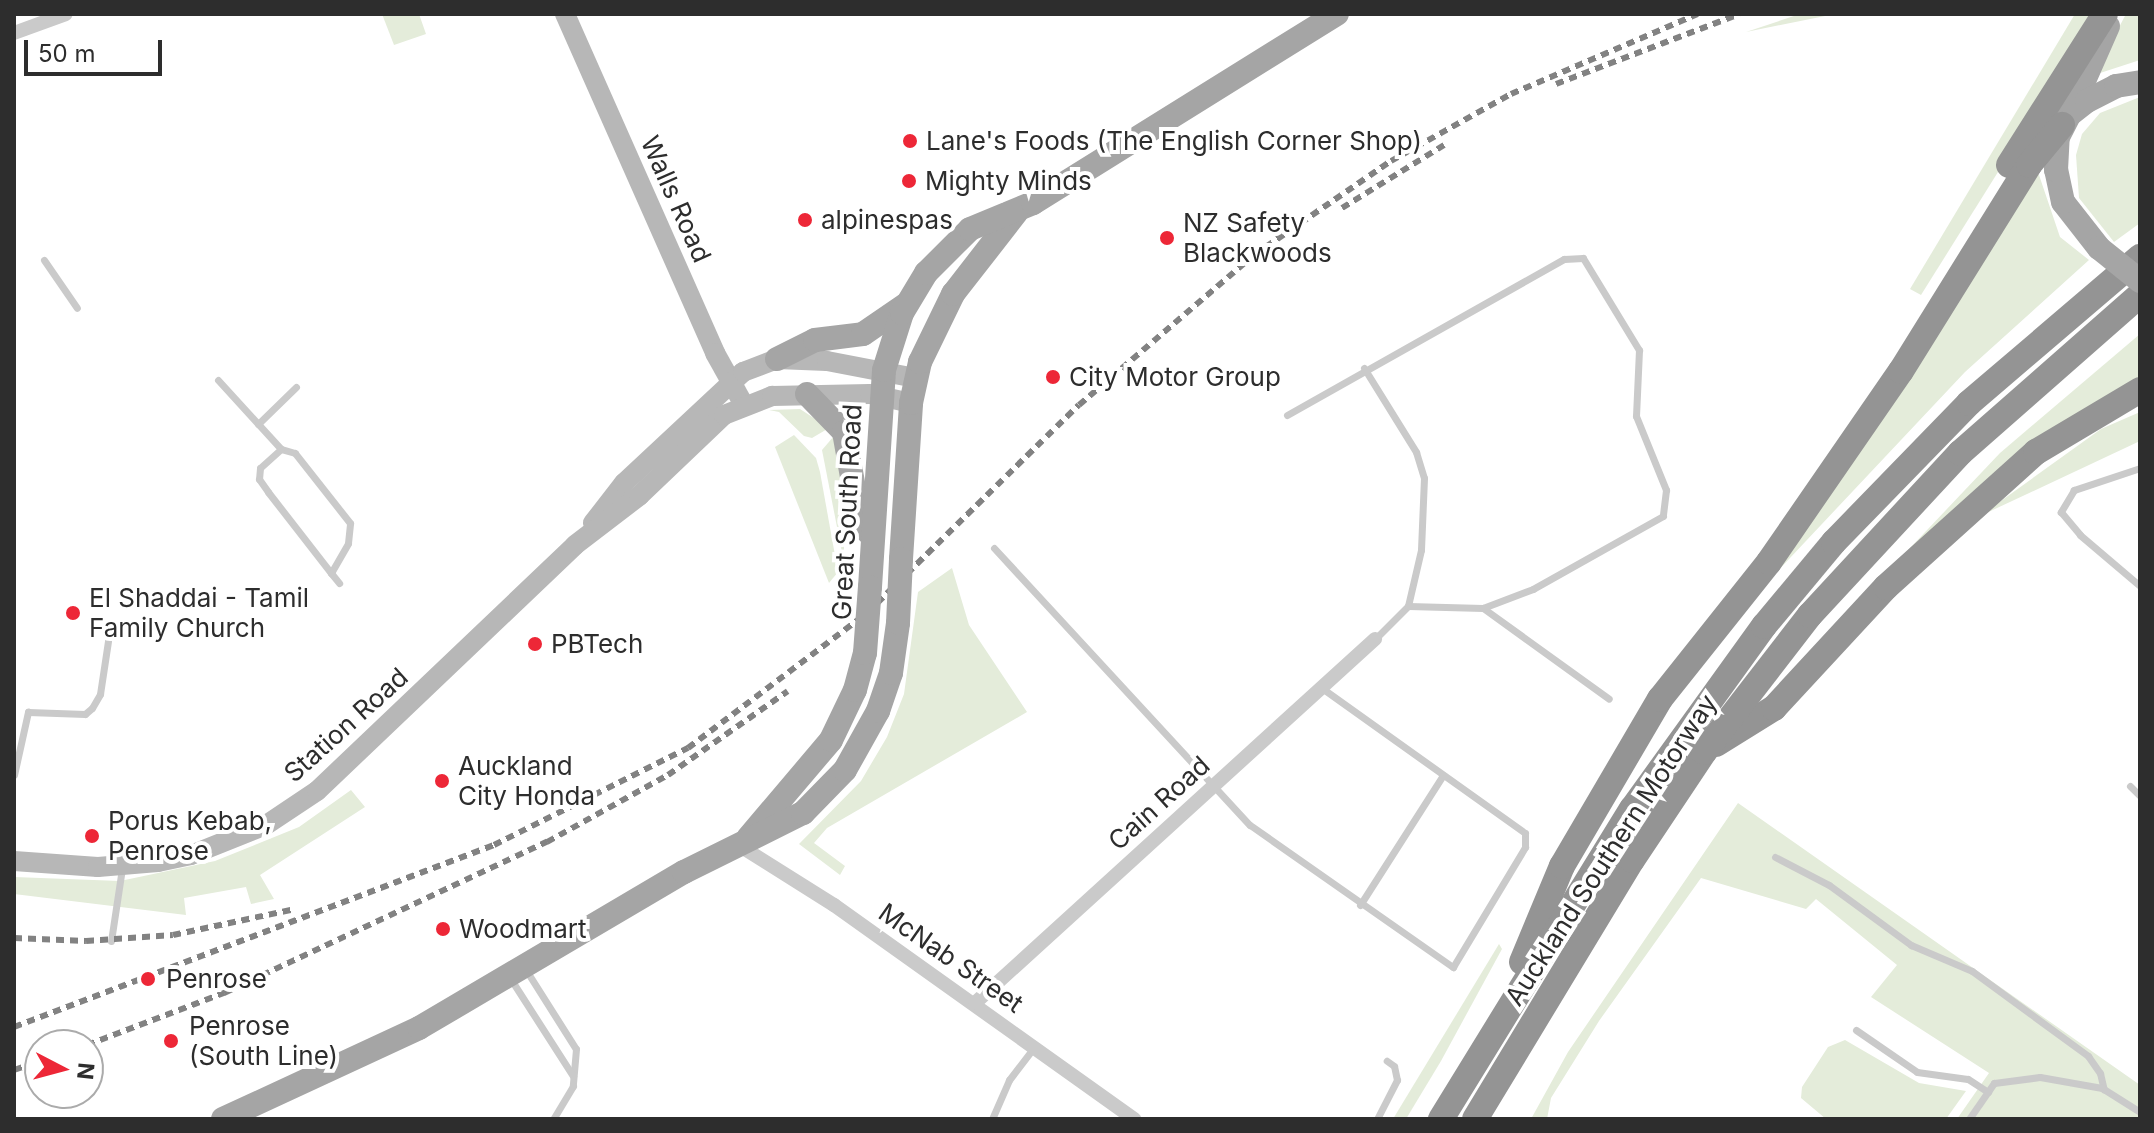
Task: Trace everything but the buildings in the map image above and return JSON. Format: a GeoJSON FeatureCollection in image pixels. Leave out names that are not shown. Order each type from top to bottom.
{"type":"FeatureCollection","features":[{"type":"Feature","properties":{"kind":"highway"},"geometry":{"type":"LineString","coordinates":[[1837,457],[1888,364],[2105,14]]}},
{"type":"Feature","properties":{"kind":"highway"},"geometry":{"type":"LineString","coordinates":[[1491,1035],[1562,866],[1660,699],[1769,562],[1837,457],[1901,371],[2029,165],[2066,120]]}},
{"type":"Feature","properties":{"kind":"highway","name":"Auckland Southern Motorway"},"geometry":{"type":"LineString","coordinates":[[1441,1119],[1673,746],[1774,614],[1876,496],[1969,403],[2140,257]]}},
{"type":"Feature","properties":{"kind":"highway","name":"Auckland Southern Motorway"},"geometry":{"type":"LineString","coordinates":[[1475,1119],[1704,752],[1883,532],[1960,453],[2140,295]]}},
{"type":"Feature","properties":{"kind":"highway"},"geometry":{"type":"LineString","coordinates":[[1704,752],[1774,708],[1886,587],[2036,452],[2140,390]]}},
{"type":"Feature","properties":{"kind":"main road","name":"Walls Road"},"geometry":{"type":"LineString","coordinates":[[565,14],[729,380],[743,403]]}},
{"type":"Feature","properties":{"kind":"main road","name":"Great South Road"},"geometry":{"type":"LineString","coordinates":[[742,841],[831,740],[855,690],[865,653],[884,370],[907,304],[950,245],[970,229],[1016,213],[1337,14]]}},
{"type":"Feature","properties":{"kind":"main road"},"geometry":{"type":"LineString","coordinates":[[2114,14],[2066,120],[2058,188],[2071,218],[2099,248],[2140,281]]}},
{"type":"Feature","properties":{"kind":"main road"},"geometry":{"type":"LineString","coordinates":[[2066,120],[2103,92],[2140,82]]}},
{"type":"Feature","properties":{"kind":"main road","name":"Great South Road"},"geometry":{"type":"LineString","coordinates":[[223,1119],[419,1028],[742,841],[794,819],[845,770],[886,691],[898,623],[915,378],[953,294],[1016,213]]}},
{"type":"Feature","properties":{"kind":"main road"},"geometry":{"type":"LineString","coordinates":[[777,359],[815,340],[863,334],[907,304]]}},
{"type":"Feature","properties":{"kind":"main road","name":"Station Road"},"geometry":{"type":"LineString","coordinates":[[575,545],[624,483],[729,380],[777,359],[884,370],[915,378]]}},
{"type":"Feature","properties":{"kind":"main road"},"geometry":{"type":"LineString","coordinates":[[807,394],[844,432],[855,494],[872,541]]}},
{"type":"Feature","properties":{"kind":"main road"},"geometry":{"type":"LineString","coordinates":[[743,403],[807,394],[881,395],[911,403]]}},
{"type":"Feature","properties":{"kind":"main road","name":"Station Road"},"geometry":{"type":"LineString","coordinates":[[14,861],[122,866],[191,855],[266,825],[317,791],[575,545],[743,403]]}},
{"type":"Feature","properties":{"kind":"street"},"geometry":{"type":"LineString","coordinates":[[14,33],[66,14]]}},
{"type":"Feature","properties":{"kind":"street","name":"Cain Road"},"geometry":{"type":"LineString","coordinates":[[975,1003],[1375,639]]}},
{"type":"Feature","properties":{"kind":"street","name":"McNab Street"},"geometry":{"type":"LineString","coordinates":[[742,841],[975,1003],[1134,1119]]}},
{"type":"Feature","properties":{"kind":"lane"},"geometry":{"type":"LineString","coordinates":[[1287,415],[1364,368],[1573,255],[1583,258],[1639,350],[1636,416],[1666,490],[1663,516],[1533,589],[1483,608],[1408,606]]}},
{"type":"Feature","properties":{"kind":"lane"},"geometry":{"type":"LineString","coordinates":[[44,260],[77,308]]}},
{"type":"Feature","properties":{"kind":"lane"},"geometry":{"type":"LineString","coordinates":[[1364,368],[1416,452],[1424,478],[1421,550],[1408,606],[1375,639]]}},
{"type":"Feature","properties":{"kind":"lane"},"geometry":{"type":"LineString","coordinates":[[218,380],[281,449],[295,453],[350,523],[348,543],[331,573]]}},
{"type":"Feature","properties":{"kind":"lane"},"geometry":{"type":"LineString","coordinates":[[258,424],[296,387]]}},
{"type":"Feature","properties":{"kind":"lane"},"geometry":{"type":"LineString","coordinates":[[281,449],[260,468],[259,479],[339,583]]}},
{"type":"Feature","properties":{"kind":"lane"},"geometry":{"type":"LineString","coordinates":[[2140,468],[2074,490],[2061,512],[2080,535],[2140,586]]}},
{"type":"Feature","properties":{"kind":"lane"},"geometry":{"type":"LineString","coordinates":[[994,548],[1250,825],[1445,965],[1459,962],[1527,837],[1521,828],[1442,777],[1322,688]]}},
{"type":"Feature","properties":{"kind":"lane"},"geometry":{"type":"LineString","coordinates":[[1483,608],[1609,699]]}},
{"type":"Feature","properties":{"kind":"lane"},"geometry":{"type":"LineString","coordinates":[[14,775],[28,712],[85,714],[92,708],[100,694],[108,641]]}},
{"type":"Feature","properties":{"kind":"lane"},"geometry":{"type":"LineString","coordinates":[[1360,905],[1442,777]]}},
{"type":"Feature","properties":{"kind":"lane"},"geometry":{"type":"LineString","coordinates":[[2130,786],[2140,796]]}},
{"type":"Feature","properties":{"kind":"lane"},"geometry":{"type":"LineString","coordinates":[[1775,857],[1829,885],[1911,945],[1972,971],[2088,1056],[2100,1073],[2104,1090]]}},
{"type":"Feature","properties":{"kind":"lane"},"geometry":{"type":"LineString","coordinates":[[111,941],[122,866]]}},
{"type":"Feature","properties":{"kind":"lane"},"geometry":{"type":"LineString","coordinates":[[516,971],[576,1049],[573,1076],[553,1119]]}},
{"type":"Feature","properties":{"kind":"lane"},"geometry":{"type":"LineString","coordinates":[[516,971],[573,1076]]}},
{"type":"Feature","properties":{"kind":"lane"},"geometry":{"type":"LineString","coordinates":[[1856,1030],[1917,1072],[1968,1079],[1988,1092]]}},
{"type":"Feature","properties":{"kind":"lane"},"geometry":{"type":"LineString","coordinates":[[994,1118],[1009,1080],[1035,1046]]}},
{"type":"Feature","properties":{"kind":"lane"},"geometry":{"type":"LineString","coordinates":[[1377,1119],[1397,1080],[1394,1066],[1387,1061]]}},
{"type":"Feature","properties":{"kind":"lane"},"geometry":{"type":"LineString","coordinates":[[1969,1119],[1994,1083],[2040,1077],[2104,1090],[2140,1112]]}},
{"type":"Feature","properties":{"kind":"green space"},"geometry":{"type":"Polygon","coordinates":[[[382,14],[419,14],[426,34],[394,45],[382,14]]]}},
{"type":"Feature","properties":{"kind":"green space"},"geometry":{"type":"Polygon","coordinates":[[[1800,14],[1835,14],[1746,32],[1800,14]]]}},
{"type":"Feature","properties":{"kind":"green space"},"geometry":{"type":"Polygon","coordinates":[[[2075,14],[2097,14],[1921,295],[1910,289],[2075,14]]]}},
{"type":"Feature","properties":{"kind":"green space"},"geometry":{"type":"Polygon","coordinates":[[[2126,14],[2140,14],[2140,60],[2094,75],[2126,14]]]}},
{"type":"Feature","properties":{"kind":"green space"},"geometry":{"type":"Polygon","coordinates":[[[2140,97],[2140,223],[2114,242],[2079,198],[2076,155],[2082,134],[2100,113],[2140,97]]]}},
{"type":"Feature","properties":{"kind":"green space"},"geometry":{"type":"Polygon","coordinates":[[[2038,172],[2060,237],[2089,260],[1965,372],[1757,593],[2038,172]]]}},
{"type":"Feature","properties":{"kind":"green space"},"geometry":{"type":"Polygon","coordinates":[[[2140,334],[2140,378],[1892,567],[2000,453],[2140,334]]]}},
{"type":"Feature","properties":{"kind":"green space"},"geometry":{"type":"Polygon","coordinates":[[[800,409],[829,428],[812,438],[804,436],[779,412],[769,410],[800,409]]]}},
{"type":"Feature","properties":{"kind":"green space"},"geometry":{"type":"Polygon","coordinates":[[[2140,412],[2140,441],[1980,516],[2101,429],[2140,412]]]}},
{"type":"Feature","properties":{"kind":"green space"},"geometry":{"type":"Polygon","coordinates":[[[794,435],[816,458],[820,472],[838,572],[829,583],[775,447],[794,435]]]}},
{"type":"Feature","properties":{"kind":"green space"},"geometry":{"type":"Polygon","coordinates":[[[834,436],[840,470],[845,568],[822,450],[834,436]]]}},
{"type":"Feature","properties":{"kind":"green space"},"geometry":{"type":"Polygon","coordinates":[[[952,568],[969,625],[1027,712],[827,828],[814,843],[845,866],[840,875],[799,844],[861,781],[887,737],[904,694],[918,592],[952,568]]]}},
{"type":"Feature","properties":{"kind":"green space"},"geometry":{"type":"Polygon","coordinates":[[[351,790],[365,807],[260,875],[274,899],[251,904],[246,887],[184,898],[186,915],[14,894],[14,877],[120,881],[215,861],[299,827],[351,790]]]}},
{"type":"Feature","properties":{"kind":"green space"},"geometry":{"type":"Polygon","coordinates":[[[1738,803],[2140,1085],[2140,1119],[1957,1119],[1989,1073],[1871,997],[1897,965],[1816,899],[1806,909],[1701,878],[1599,1021],[1551,1098],[1547,1119],[1531,1119],[1568,1052],[1738,803]]]}},
{"type":"Feature","properties":{"kind":"green space"},"geometry":{"type":"Polygon","coordinates":[[[1499,944],[1502,949],[1406,1119],[1393,1119],[1499,944]]]}},
{"type":"Feature","properties":{"kind":"green space"},"geometry":{"type":"Polygon","coordinates":[[[1845,1040],[1919,1083],[1966,1091],[1946,1119],[1826,1119],[1801,1098],[1802,1087],[1828,1047],[1845,1040]]]}},
{"type":"Feature","properties":{"kind":"railway"},"geometry":{"type":"LineString","coordinates":[[14,1027],[494,845],[688,748],[867,613],[1079,405],[1254,255],[1391,161],[1511,94],[1698,14]]}},
{"type":"Feature","properties":{"kind":"railway"},"geometry":{"type":"LineString","coordinates":[[1556,84],[1739,14]]}},
{"type":"Feature","properties":{"kind":"railway"},"geometry":{"type":"LineString","coordinates":[[1342,208],[1444,145]]}},
{"type":"Feature","properties":{"kind":"railway"},"geometry":{"type":"LineString","coordinates":[[104,1039],[224,993],[547,842],[668,775],[788,691]]}},
{"type":"Feature","properties":{"kind":"railway"},"geometry":{"type":"LineString","coordinates":[[14,938],[86,941],[173,935],[295,909]]}},
{"type":"Feature","properties":{"kind":"railway"},"geometry":{"type":"LineString","coordinates":[[14,1070],[24,1067]]}},
{"type":"Feature","properties":{"kind":"place","name":"Lane's Foods (The English Corner Shop)"},"geometry":{"type":"Point","coordinates":[910,141]}},
{"type":"Feature","properties":{"kind":"place","name":"Mighty Minds"},"geometry":{"type":"Point","coordinates":[909,181]}},
{"type":"Feature","properties":{"kind":"place","name":"alpinespas"},"geometry":{"type":"Point","coordinates":[805,220]}},
{"type":"Feature","properties":{"kind":"place","name":"NZ Safety Blackwoods"},"geometry":{"type":"Point","coordinates":[1167,238]}},
{"type":"Feature","properties":{"kind":"place","name":"City Motor Group"},"geometry":{"type":"Point","coordinates":[1053,377]}},
{"type":"Feature","properties":{"kind":"place","name":"El Shaddai - Tamil Family Church"},"geometry":{"type":"Point","coordinates":[73,613]}},
{"type":"Feature","properties":{"kind":"place","name":"PBTech"},"geometry":{"type":"Point","coordinates":[535,644]}},
{"type":"Feature","properties":{"kind":"place","name":"Auckland City Honda"},"geometry":{"type":"Point","coordinates":[442,781]}},
{"type":"Feature","properties":{"kind":"place","name":"Porus Kebab, Penrose"},"geometry":{"type":"Point","coordinates":[92,836]}},
{"type":"Feature","properties":{"kind":"place","name":"Woodmart"},"geometry":{"type":"Point","coordinates":[443,929]}},
{"type":"Feature","properties":{"kind":"place","name":"Penrose"},"geometry":{"type":"Point","coordinates":[148,979]}},
{"type":"Feature","properties":{"kind":"place","name":"Penrose (South Line)"},"geometry":{"type":"Point","coordinates":[171,1041]}}]}
